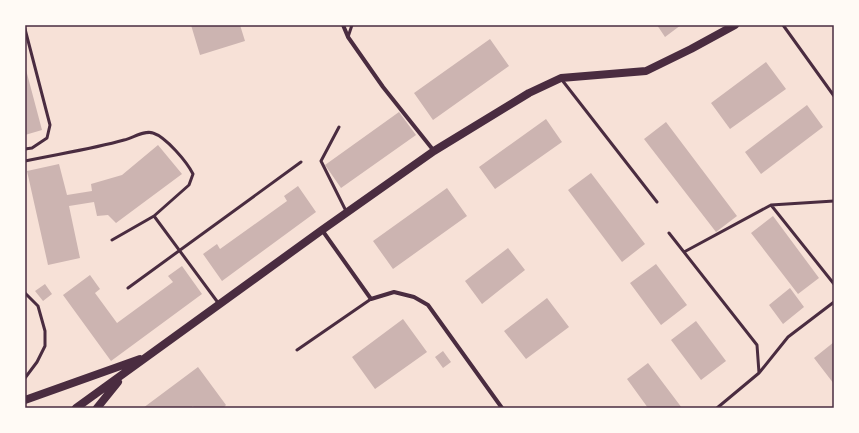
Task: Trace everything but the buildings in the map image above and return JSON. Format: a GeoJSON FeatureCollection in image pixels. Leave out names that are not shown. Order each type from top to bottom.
{"type":"FeatureCollection","features":[{"type":"Feature","properties":{"kind":"main road"},"geometry":{"type":"LineString","coordinates":[[76,408],[434,151],[529,93],[561,78],[646,71],[735,25]]}},
{"type":"Feature","properties":{"kind":"main road"},"geometry":{"type":"LineString","coordinates":[[25,400],[148,356]]}},
{"type":"Feature","properties":{"kind":"main road"},"geometry":{"type":"LineString","coordinates":[[97,408],[125,374]]}},
{"type":"Feature","properties":{"kind":"street"},"geometry":{"type":"LineString","coordinates":[[343,25],[348,37],[383,87],[434,151]]}},
{"type":"Feature","properties":{"kind":"street"},"geometry":{"type":"LineString","coordinates":[[322,230],[371,299],[394,292],[414,297],[428,305],[502,408]]}},
{"type":"Feature","properties":{"kind":"lane"},"geometry":{"type":"LineString","coordinates":[[348,37],[352,25]]}},
{"type":"Feature","properties":{"kind":"lane"},"geometry":{"type":"LineString","coordinates":[[783,25],[834,96]]}},
{"type":"Feature","properties":{"kind":"lane"},"geometry":{"type":"LineString","coordinates":[[25,29],[50,125],[47,138],[32,148],[25,149]]}},
{"type":"Feature","properties":{"kind":"lane"},"geometry":{"type":"LineString","coordinates":[[561,78],[657,202]]}},
{"type":"Feature","properties":{"kind":"lane"},"geometry":{"type":"LineString","coordinates":[[339,127],[322,161],[347,212]]}},
{"type":"Feature","properties":{"kind":"lane"},"geometry":{"type":"LineString","coordinates":[[25,161],[125,140],[144,133],[152,132],[161,137],[186,162],[193,174],[189,185],[154,216],[112,240]]}},
{"type":"Feature","properties":{"kind":"lane"},"geometry":{"type":"LineString","coordinates":[[128,288],[301,162]]}},
{"type":"Feature","properties":{"kind":"lane"},"geometry":{"type":"LineString","coordinates":[[684,252],[771,205],[834,201]]}},
{"type":"Feature","properties":{"kind":"lane"},"geometry":{"type":"LineString","coordinates":[[771,205],[834,284]]}},
{"type":"Feature","properties":{"kind":"lane"},"geometry":{"type":"LineString","coordinates":[[154,216],[219,304]]}},
{"type":"Feature","properties":{"kind":"lane"},"geometry":{"type":"LineString","coordinates":[[669,233],[757,345],[759,373]]}},
{"type":"Feature","properties":{"kind":"lane"},"geometry":{"type":"LineString","coordinates":[[25,293],[38,306],[45,331],[45,346],[37,362],[25,378]]}},
{"type":"Feature","properties":{"kind":"lane"},"geometry":{"type":"LineString","coordinates":[[297,350],[371,299]]}},
{"type":"Feature","properties":{"kind":"lane"},"geometry":{"type":"LineString","coordinates":[[717,408],[759,373],[788,337],[834,302]]}}]}
